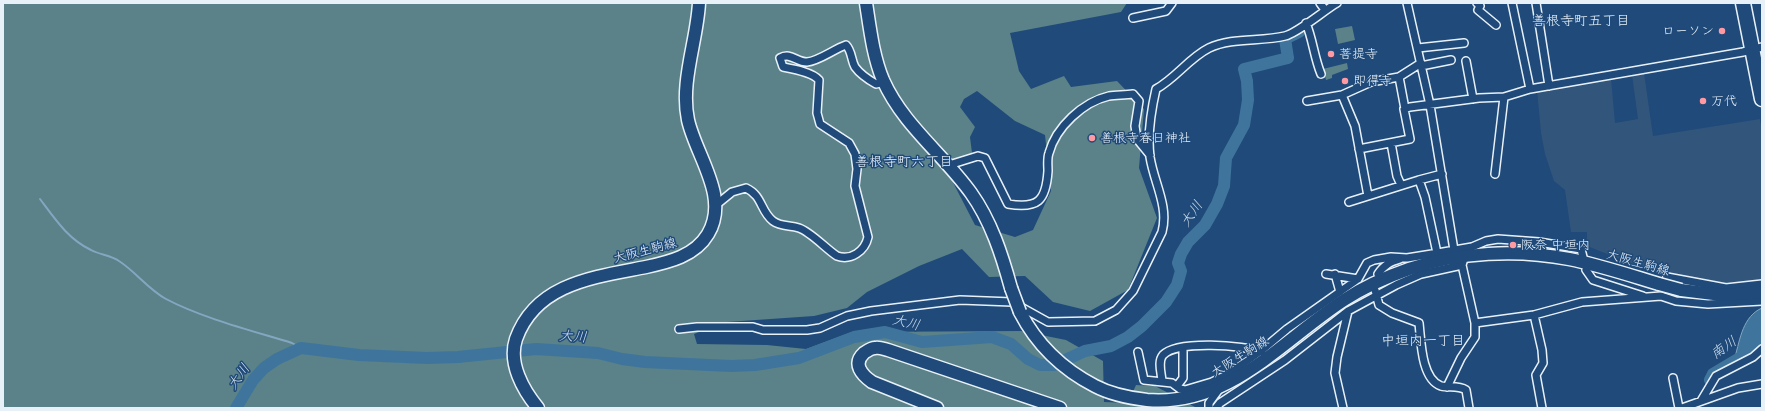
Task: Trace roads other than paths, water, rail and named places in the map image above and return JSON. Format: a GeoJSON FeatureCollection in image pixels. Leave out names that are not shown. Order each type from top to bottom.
{"type":"FeatureCollection","features":[{"type":"Feature","properties":{"kind":"highway"},"geometry":{"type":"LineString","coordinates":[[1743,3],[1757,48],[1762,100]]}},
{"type":"Feature","properties":{"kind":"main road","name":"大阪生駒線"},"geometry":{"type":"LineString","coordinates":[[538,408],[522,386],[517,372],[515,344],[525,320],[535,307],[558,290],[580,281],[664,263],[683,257],[701,243],[708,234],[713,222],[716,205],[712,184],[688,119],[686,102],[687,83],[698,22],[699,3]]}},
{"type":"Feature","properties":{"kind":"main road","name":"大阪生駒線"},"geometry":{"type":"LineString","coordinates":[[866,3],[871,42],[884,82],[902,113],[972,193],[1002,253],[1011,288],[1029,330],[1043,348],[1077,377],[1116,395],[1155,401],[1194,396],[1220,388],[1261,363],[1345,299],[1370,285],[1410,269],[1470,256],[1522,253],[1568,259],[1660,290],[1681,290],[1722,295],[1762,292]]}},
{"type":"Feature","properties":{"kind":"main road"},"geometry":{"type":"LineString","coordinates":[[937,408],[872,382],[862,375],[859,369],[858,360],[868,350],[876,348],[888,350],[981,380],[1060,408]]}},
{"type":"Feature","properties":{"kind":"street"},"geometry":{"type":"LineString","coordinates":[[1133,18],[1166,11],[1172,3]]}},
{"type":"Feature","properties":{"kind":"street"},"geometry":{"type":"LineString","coordinates":[[1320,3],[1325,10]]}},
{"type":"Feature","properties":{"kind":"street"},"geometry":{"type":"LineString","coordinates":[[679,330],[697,327],[753,326],[763,330],[807,330],[820,328],[847,316],[871,311],[960,300],[1012,302],[1048,322],[1096,321],[1116,310],[1133,291],[1162,232],[1165,212],[1153,172],[1150,155],[1149,131],[1156,89],[1166,84],[1199,54],[1211,47],[1226,43],[1287,36],[1337,3]]}},
{"type":"Feature","properties":{"kind":"street"},"geometry":{"type":"LineString","coordinates":[[1407,3],[1430,105],[1454,250]]}},
{"type":"Feature","properties":{"kind":"street"},"geometry":{"type":"LineString","coordinates":[[1477,3],[1480,6],[1478,10],[1496,25]]}},
{"type":"Feature","properties":{"kind":"street"},"geometry":{"type":"LineString","coordinates":[[1512,3],[1530,89]]}},
{"type":"Feature","properties":{"kind":"street"},"geometry":{"type":"LineString","coordinates":[[1536,3],[1549,86]]}},
{"type":"Feature","properties":{"kind":"street"},"geometry":{"type":"LineString","coordinates":[[1306,23],[1313,40],[1316,58],[1321,74]]}},
{"type":"Feature","properties":{"kind":"street"},"geometry":{"type":"LineString","coordinates":[[1418,48],[1464,43]]}},
{"type":"Feature","properties":{"kind":"street"},"geometry":{"type":"LineString","coordinates":[[716,205],[732,192],[746,188],[758,197],[765,212],[777,224],[799,228],[837,256],[842,258],[851,257],[861,250],[867,242],[868,237],[855,186],[857,168],[855,154],[849,143],[820,124],[817,113],[819,80],[816,77],[798,70],[783,66],[780,58],[785,55],[790,55],[807,62],[819,58],[835,48],[846,45],[856,67],[867,79],[876,84],[884,82]]}},
{"type":"Feature","properties":{"kind":"street"},"geometry":{"type":"LineString","coordinates":[[1405,109],[1474,99],[1504,97],[1530,89],[1757,48]]}},
{"type":"Feature","properties":{"kind":"street"},"geometry":{"type":"LineString","coordinates":[[1307,101],[1342,94],[1371,82],[1398,77],[1421,65],[1451,60]]}},
{"type":"Feature","properties":{"kind":"street"},"geometry":{"type":"LineString","coordinates":[[1466,61],[1474,99]]}},
{"type":"Feature","properties":{"kind":"street"},"geometry":{"type":"LineString","coordinates":[[1359,149],[1410,140],[1398,77]]}},
{"type":"Feature","properties":{"kind":"street"},"geometry":{"type":"LineString","coordinates":[[949,165],[978,156],[985,158],[1008,204],[1022,206],[1034,205],[1042,197],[1047,188],[1048,154],[1054,140],[1068,120],[1091,102],[1109,96],[1133,94],[1139,101],[1135,126],[1137,139],[1150,155]]}},
{"type":"Feature","properties":{"kind":"street"},"geometry":{"type":"LineString","coordinates":[[1342,94],[1355,126],[1368,196]]}},
{"type":"Feature","properties":{"kind":"street"},"geometry":{"type":"LineString","coordinates":[[1495,174],[1504,97]]}},
{"type":"Feature","properties":{"kind":"street"},"geometry":{"type":"LineString","coordinates":[[1391,143],[1396,176],[1401,186]]}},
{"type":"Feature","properties":{"kind":"street"},"geometry":{"type":"LineString","coordinates":[[1349,202],[1442,174]]}},
{"type":"Feature","properties":{"kind":"street"},"geometry":{"type":"LineString","coordinates":[[1419,180],[1425,197],[1437,253]]}},
{"type":"Feature","properties":{"kind":"street"},"geometry":{"type":"LineString","coordinates":[[1216,408],[1220,403],[1276,362],[1376,293],[1470,256],[1486,241],[1498,239],[1539,242],[1582,249],[1583,257]]}},
{"type":"Feature","properties":{"kind":"street"},"geometry":{"type":"LineString","coordinates":[[1378,274],[1382,267],[1391,262],[1407,258],[1454,250],[1470,256]]}},
{"type":"Feature","properties":{"kind":"street"},"geometry":{"type":"LineString","coordinates":[[1448,387],[1461,358],[1475,337],[1470,256]]}},
{"type":"Feature","properties":{"kind":"street"},"geometry":{"type":"LineString","coordinates":[[1138,352],[1144,380],[1162,382],[1185,390],[1212,382],[1262,353],[1288,329],[1358,279],[1367,263],[1374,260],[1391,257],[1407,258]]}},
{"type":"Feature","properties":{"kind":"street"},"geometry":{"type":"LineString","coordinates":[[1586,270],[1593,280],[1626,292],[1651,298]]}},
{"type":"Feature","properties":{"kind":"street"},"geometry":{"type":"LineString","coordinates":[[1326,274],[1335,274],[1358,279]]}},
{"type":"Feature","properties":{"kind":"street"},"geometry":{"type":"LineString","coordinates":[[1335,274],[1340,292]]}},
{"type":"Feature","properties":{"kind":"street"},"geometry":{"type":"LineString","coordinates":[[1474,323],[1534,315],[1582,302],[1651,298],[1660,290],[1667,277],[1726,288],[1762,284]]}},
{"type":"Feature","properties":{"kind":"street"},"geometry":{"type":"LineString","coordinates":[[1660,290],[1676,301],[1708,304],[1762,301]]}},
{"type":"Feature","properties":{"kind":"street"},"geometry":{"type":"LineString","coordinates":[[1376,293],[1379,305],[1392,313],[1419,323],[1422,350],[1430,378],[1436,383],[1448,387],[1461,387],[1466,390],[1469,408]]}},
{"type":"Feature","properties":{"kind":"street"},"geometry":{"type":"LineString","coordinates":[[1343,408],[1335,374],[1337,357],[1348,311]]}},
{"type":"Feature","properties":{"kind":"street"},"geometry":{"type":"LineString","coordinates":[[1534,315],[1542,350],[1543,363],[1536,375],[1542,408]]}},
{"type":"Feature","properties":{"kind":"street"},"geometry":{"type":"LineString","coordinates":[[1162,382],[1160,361],[1163,354],[1183,348],[1206,345],[1262,353]]}},
{"type":"Feature","properties":{"kind":"street"},"geometry":{"type":"LineString","coordinates":[[1177,386],[1183,378],[1183,348]]}},
{"type":"Feature","properties":{"kind":"street"},"geometry":{"type":"LineString","coordinates":[[1699,404],[1716,376],[1754,357],[1762,349]]}},
{"type":"Feature","properties":{"kind":"street"},"geometry":{"type":"LineString","coordinates":[[1673,378],[1679,408]]}},
{"type":"Feature","properties":{"kind":"street"},"geometry":{"type":"LineString","coordinates":[[1682,408],[1699,404],[1738,388],[1762,384]]}},
{"type":"Feature","properties":{"kind":"street"},"geometry":{"type":"LineString","coordinates":[[1209,408],[1209,403],[1220,388]]}},
{"type":"Feature","properties":{"kind":"waterway","name":"大川"},"geometry":{"type":"LineString","coordinates":[[236,408],[253,380],[264,368],[277,359],[301,348],[359,355],[427,358],[458,357],[536,349],[598,353],[622,359],[645,362],[731,366],[755,365],[799,358],[854,337],[885,332],[922,342],[992,337],[1011,344],[1028,359],[1040,365],[1054,365],[1085,351],[1111,346],[1128,337],[1142,326],[1166,302],[1177,285],[1181,271],[1178,263],[1181,254],[1188,242],[1205,225],[1217,204],[1224,186],[1226,158],[1244,125],[1248,100],[1247,81],[1244,69],[1288,58],[1285,39],[1299,32]]}},
{"type":"Feature","properties":{"kind":"waterway"},"geometry":{"type":"LineString","coordinates":[[40,199],[62,228],[75,240],[94,252],[113,257],[166,299],[211,318],[292,343],[301,348]]}},
{"type":"Feature","properties":{"kind":"waterway","name":"南川"},"geometry":{"type":"LineString","coordinates":[[1710,380],[1713,374],[1745,355],[1762,332]]}},
{"type":"Feature","properties":{"kind":"place","name":"ローソン"},"geometry":{"type":"Point","coordinates":[1722,31]}},
{"type":"Feature","properties":{"kind":"place","name":"菩提寺"},"geometry":{"type":"Point","coordinates":[1331,54]}},
{"type":"Feature","properties":{"kind":"place","name":"即得寺"},"geometry":{"type":"Point","coordinates":[1345,81]}},
{"type":"Feature","properties":{"kind":"place","name":"万代"},"geometry":{"type":"Point","coordinates":[1703,101]}},
{"type":"Feature","properties":{"kind":"place","name":"善根寺春日神社"},"geometry":{"type":"Point","coordinates":[1092,138]}},
{"type":"Feature","properties":{"kind":"place","name":"阪奈 中垣内"},"geometry":{"type":"Point","coordinates":[1513,245]}},
{"type":"Feature","properties":{"kind":"district","name":"善根寺町五丁目"},"geometry":{"type":"Point","coordinates":[1581,21]}},
{"type":"Feature","properties":{"kind":"district","name":"善根寺町六丁目"},"geometry":{"type":"Point","coordinates":[904,162]}},
{"type":"Feature","properties":{"kind":"district","name":"中垣内一丁目"},"geometry":{"type":"Point","coordinates":[1423,341]}}]}
